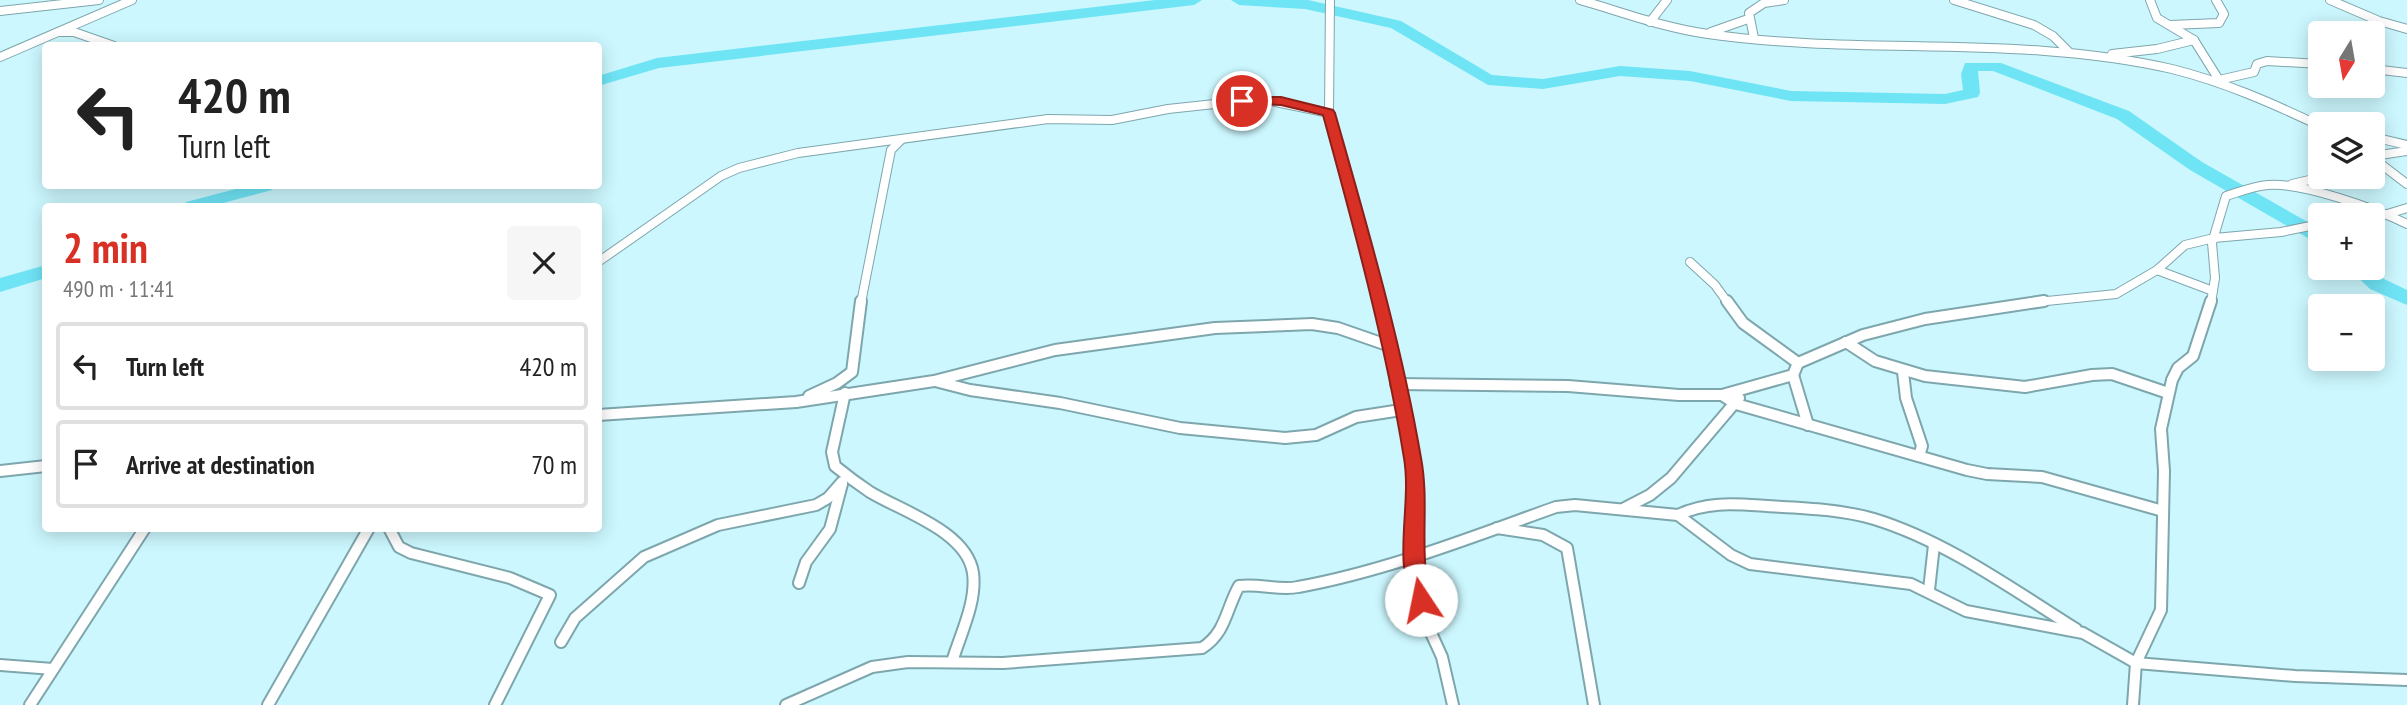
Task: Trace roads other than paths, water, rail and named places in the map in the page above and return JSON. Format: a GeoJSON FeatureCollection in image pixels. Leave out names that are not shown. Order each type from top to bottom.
{"type":"FeatureCollection","features":[{"type":"Feature","properties":{"kind":"street"},"geometry":{"type":"LineString","coordinates":[[34,0],[43,7]]}},
{"type":"Feature","properties":{"kind":"street"},"geometry":{"type":"LineString","coordinates":[[0,11],[99,0]]}},
{"type":"Feature","properties":{"kind":"street"},"geometry":{"type":"LineString","coordinates":[[0,57],[132,0]]}},
{"type":"Feature","properties":{"kind":"street"},"geometry":{"type":"LineString","coordinates":[[1330,0],[1329,113],[1370,261],[1413,460],[1415,576],[1427,624],[1442,657],[1453,705]]}},
{"type":"Feature","properties":{"kind":"street"},"geometry":{"type":"LineString","coordinates":[[1580,0],[1650,22],[1708,34],[2101,55],[2219,80],[2272,100],[2308,120]]}},
{"type":"Feature","properties":{"kind":"street"},"geometry":{"type":"LineString","coordinates":[[1650,22],[1667,0]]}},
{"type":"Feature","properties":{"kind":"street"},"geometry":{"type":"LineString","coordinates":[[1754,38],[1748,19],[1749,13],[1764,3],[1784,0]]}},
{"type":"Feature","properties":{"kind":"street"},"geometry":{"type":"LineString","coordinates":[[1954,0],[1965,7],[2016,18],[2050,31],[2068,52]]}},
{"type":"Feature","properties":{"kind":"street"},"geometry":{"type":"LineString","coordinates":[[2150,0],[2157,18],[2194,40],[2219,80]]}},
{"type":"Feature","properties":{"kind":"street"},"geometry":{"type":"LineString","coordinates":[[2170,25],[2219,23],[2224,15],[2216,0]]}},
{"type":"Feature","properties":{"kind":"street"},"geometry":{"type":"LineString","coordinates":[[2330,0],[2379,21],[2407,29]]}},
{"type":"Feature","properties":{"kind":"street"},"geometry":{"type":"LineString","coordinates":[[1708,34],[1748,19]]}},
{"type":"Feature","properties":{"kind":"street"},"geometry":{"type":"LineString","coordinates":[[50,35],[74,32],[103,42]]}},
{"type":"Feature","properties":{"kind":"street"},"geometry":{"type":"LineString","coordinates":[[2101,55],[2157,49],[2194,40]]}},
{"type":"Feature","properties":{"kind":"street"},"geometry":{"type":"LineString","coordinates":[[2219,80],[2247,75],[2254,72],[2257,64],[2267,61],[2308,63]]}},
{"type":"Feature","properties":{"kind":"street"},"geometry":{"type":"LineString","coordinates":[[2385,70],[2407,73]]}},
{"type":"Feature","properties":{"kind":"street"},"geometry":{"type":"LineString","coordinates":[[602,258],[721,176],[739,168],[798,153],[1048,120],[1112,120],[1168,109],[1251,100],[1281,101],[1329,113]]}},
{"type":"Feature","properties":{"kind":"street"},"geometry":{"type":"LineString","coordinates":[[796,402],[837,383],[852,372],[866,265],[891,150],[902,139]]}},
{"type":"Feature","properties":{"kind":"street"},"geometry":{"type":"LineString","coordinates":[[2385,140],[2407,145]]}},
{"type":"Feature","properties":{"kind":"street"},"geometry":{"type":"LineString","coordinates":[[2385,141],[2407,151]]}},
{"type":"Feature","properties":{"kind":"street"},"geometry":{"type":"LineString","coordinates":[[2385,155],[2407,151]]}},
{"type":"Feature","properties":{"kind":"street"},"geometry":{"type":"LineString","coordinates":[[2385,167],[2407,184]]}},
{"type":"Feature","properties":{"kind":"street"},"geometry":{"type":"LineString","coordinates":[[2133,705],[2136,663],[2161,610],[2164,584],[2161,429],[2168,393],[2178,368],[2193,356],[2209,313],[2213,291],[2214,238],[2226,196],[2266,185],[2308,180]]}},
{"type":"Feature","properties":{"kind":"street"},"geometry":{"type":"LineString","coordinates":[[2288,184],[2387,214],[2407,224]]}},
{"type":"Feature","properties":{"kind":"street"},"geometry":{"type":"LineString","coordinates":[[2387,214],[2407,208]]}},
{"type":"Feature","properties":{"kind":"street"},"geometry":{"type":"LineString","coordinates":[[1808,425],[1793,375],[1797,363],[1846,342],[1888,327],[1925,319],[2028,303],[2116,294],[2157,270],[2185,245],[2214,238],[2281,232],[2308,226]]}},
{"type":"Feature","properties":{"kind":"street"},"geometry":{"type":"LineString","coordinates":[[1690,262],[1715,285],[1743,323],[1797,363]]}},
{"type":"Feature","properties":{"kind":"street"},"geometry":{"type":"LineString","coordinates":[[2157,270],[2213,291]]}},
{"type":"Feature","properties":{"kind":"street"},"geometry":{"type":"LineString","coordinates":[[602,415],[796,402],[934,381],[1055,350],[1215,328],[1311,324],[1338,328],[1387,345]]}},
{"type":"Feature","properties":{"kind":"street"},"geometry":{"type":"LineString","coordinates":[[1846,342],[1870,360],[1903,372],[1952,380],[2027,388],[2113,374],[2168,393]]}},
{"type":"Feature","properties":{"kind":"street"},"geometry":{"type":"LineString","coordinates":[[1903,372],[1906,398],[1922,446],[1919,456]]}},
{"type":"Feature","properties":{"kind":"street"},"geometry":{"type":"LineString","coordinates":[[1396,384],[1568,386],[1679,395],[1722,395],[1793,375]]}},
{"type":"Feature","properties":{"kind":"street"},"geometry":{"type":"LineString","coordinates":[[934,381],[1180,428],[1285,438],[1316,435],[1356,417],[1401,410]]}},
{"type":"Feature","properties":{"kind":"street"},"geometry":{"type":"LineString","coordinates":[[1619,510],[1645,500],[1665,485],[1736,404],[1746,387]]}},
{"type":"Feature","properties":{"kind":"street"},"geometry":{"type":"LineString","coordinates":[[845,393],[832,452],[835,466],[843,477],[917,516],[942,533],[963,551],[974,569],[972,593],[952,662]]}},
{"type":"Feature","properties":{"kind":"street"},"geometry":{"type":"LineString","coordinates":[[1722,395],[1736,404],[1987,474],[2042,477],[2162,511]]}},
{"type":"Feature","properties":{"kind":"street"},"geometry":{"type":"LineString","coordinates":[[0,471],[42,466]]}},
{"type":"Feature","properties":{"kind":"street"},"geometry":{"type":"LineString","coordinates":[[799,583],[806,562],[830,529],[843,477]]}},
{"type":"Feature","properties":{"kind":"street"},"geometry":{"type":"LineString","coordinates":[[561,642],[575,618],[644,557],[718,525],[816,505],[828,498],[843,477]]}},
{"type":"Feature","properties":{"kind":"street"},"geometry":{"type":"LineString","coordinates":[[786,705],[872,667],[908,662],[1003,663],[1202,648],[1221,634],[1239,586],[1293,588],[1414,558],[1556,506],[1575,505],[1678,515],[1697,506],[1721,503],[1808,508],[1871,518],[1910,532],[2000,581],[2136,663],[2248,673],[2407,680]]}},
{"type":"Feature","properties":{"kind":"street"},"geometry":{"type":"LineString","coordinates":[[1678,515],[1731,555],[1750,564],[1899,581],[1928,590],[1966,611],[2083,633]]}},
{"type":"Feature","properties":{"kind":"street"},"geometry":{"type":"LineString","coordinates":[[1494,527],[1549,537],[1567,548],[1594,705]]}},
{"type":"Feature","properties":{"kind":"street"},"geometry":{"type":"LineString","coordinates":[[30,705],[142,532]]}},
{"type":"Feature","properties":{"kind":"street"},"geometry":{"type":"LineString","coordinates":[[268,705],[367,532]]}},
{"type":"Feature","properties":{"kind":"street"},"geometry":{"type":"LineString","coordinates":[[391,532],[398,547],[411,553],[510,578],[550,595],[495,705]]}},
{"type":"Feature","properties":{"kind":"street"},"geometry":{"type":"LineString","coordinates":[[1928,590],[1934,545]]}},
{"type":"Feature","properties":{"kind":"street"},"geometry":{"type":"LineString","coordinates":[[0,665],[53,669]]}},
{"type":"Feature","properties":{"kind":"waterway"},"geometry":{"type":"LineString","coordinates":[[602,80],[657,63],[1194,0]]}},
{"type":"Feature","properties":{"kind":"waterway"},"geometry":{"type":"LineString","coordinates":[[1239,0],[1305,4],[1396,24],[1488,80],[1543,84],[1620,71],[1690,76],[1791,96],[1945,99],[1972,93],[1969,74],[1971,66],[1995,66],[2123,115],[2196,166],[2308,230]]}},
{"type":"Feature","properties":{"kind":"waterway"},"geometry":{"type":"LineString","coordinates":[[204,203],[255,189]]}},
{"type":"Feature","properties":{"kind":"waterway"},"geometry":{"type":"LineString","coordinates":[[0,285],[42,272]]}},
{"type":"Feature","properties":{"kind":"waterway"},"geometry":{"type":"LineString","coordinates":[[2372,280],[2407,298]]}}]}
